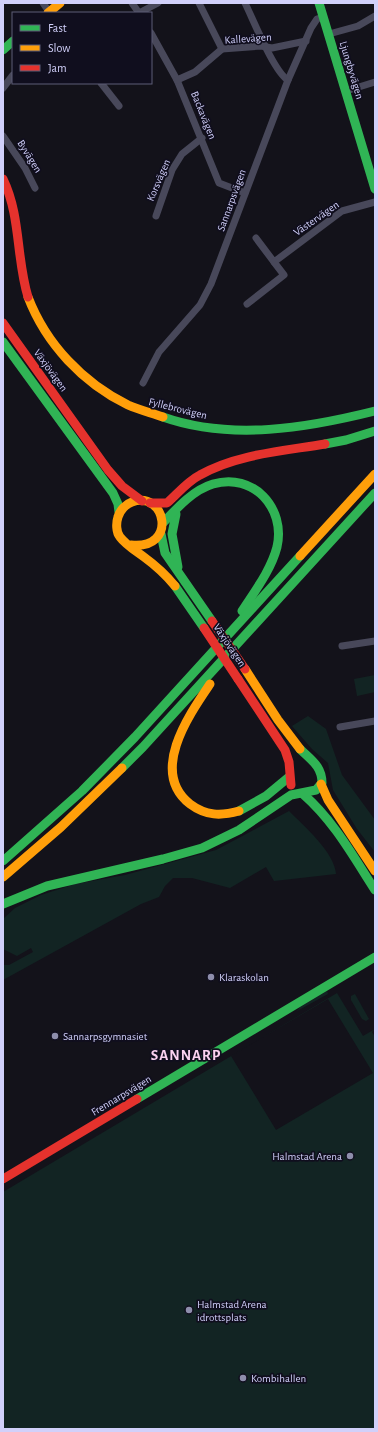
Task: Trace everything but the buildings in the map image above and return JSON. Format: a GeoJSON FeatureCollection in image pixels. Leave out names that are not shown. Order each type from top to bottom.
{"type":"FeatureCollection","features":[{"type":"Feature","properties":{"kind":"main road"},"geometry":{"type":"LineString","coordinates":[[50,12],[60,3]]}},
{"type":"Feature","properties":{"kind":"main road","name":"Ljungbyvägen"},"geometry":{"type":"LineString","coordinates":[[319,3],[375,189]]}},
{"type":"Feature","properties":{"kind":"main road"},"geometry":{"type":"LineString","coordinates":[[4,48],[12,42]]}},
{"type":"Feature","properties":{"kind":"main road","name":"Fyllebrovägen"},"geometry":{"type":"LineString","coordinates":[[3,179],[14,204],[21,266],[28,297],[39,323],[50,342],[70,366],[90,383],[122,404],[157,417],[208,428],[236,429],[301,426],[336,421],[375,411]]}},
{"type":"Feature","properties":{"kind":"main road","name":"Växjövägen"},"geometry":{"type":"LineString","coordinates":[[3,323],[108,470],[122,486],[159,512],[163,523],[161,534],[165,553],[291,739],[321,771],[321,784],[328,800],[375,871]]}},
{"type":"Feature","properties":{"kind":"main road","name":"Växjövägen"},"geometry":{"type":"LineString","coordinates":[[3,342],[113,493],[118,504],[119,512],[116,525],[125,542],[131,545],[170,580],[238,678],[281,744],[287,757],[292,787],[318,806],[334,826],[375,890]]}},
{"type":"Feature","properties":{"kind":"main road"},"geometry":{"type":"LineString","coordinates":[[119,512],[132,502],[168,503],[199,476],[228,463],[260,455],[346,440],[375,431]]}},
{"type":"Feature","properties":{"kind":"main road"},"geometry":{"type":"LineString","coordinates":[[3,861],[92,780],[166,705],[375,474]]}},
{"type":"Feature","properties":{"kind":"main road"},"geometry":{"type":"LineString","coordinates":[[163,523],[185,500],[195,493],[215,484],[235,482],[254,487],[270,502],[276,517],[278,536],[277,547],[269,569],[221,644]]}},
{"type":"Feature","properties":{"kind":"main road"},"geometry":{"type":"LineString","coordinates":[[3,877],[90,800],[143,747],[375,493]]}},
{"type":"Feature","properties":{"kind":"main road"},"geometry":{"type":"LineString","coordinates":[[179,572],[171,528],[177,512],[185,500]]}},
{"type":"Feature","properties":{"kind":"main road"},"geometry":{"type":"LineString","coordinates":[[131,545],[146,546],[154,542],[161,534]]}},
{"type":"Feature","properties":{"kind":"main road"},"geometry":{"type":"LineString","coordinates":[[234,647],[187,719],[178,739],[173,759],[176,786],[184,798],[196,809],[203,812],[221,815],[231,814],[248,808],[270,793],[299,762],[311,762]]}},
{"type":"Feature","properties":{"kind":"main road"},"geometry":{"type":"LineString","coordinates":[[3,904],[32,891],[68,880],[158,860],[202,848],[232,834],[287,798],[301,793],[315,791],[321,784]]}},
{"type":"Feature","properties":{"kind":"main road","name":"Frennarpsvägen"},"geometry":{"type":"LineString","coordinates":[[3,1179],[375,957]]}},
{"type":"Feature","properties":{"kind":"street"},"geometry":{"type":"LineString","coordinates":[[43,3],[48,12]]}},
{"type":"Feature","properties":{"kind":"street"},"geometry":{"type":"LineString","coordinates":[[132,3],[138,12]]}},
{"type":"Feature","properties":{"kind":"street"},"geometry":{"type":"LineString","coordinates":[[141,12],[158,3]]}},
{"type":"Feature","properties":{"kind":"street"},"geometry":{"type":"LineString","coordinates":[[199,3],[222,49]]}},
{"type":"Feature","properties":{"kind":"street"},"geometry":{"type":"LineString","coordinates":[[245,3],[266,47],[282,74],[288,80]]}},
{"type":"Feature","properties":{"kind":"street"},"geometry":{"type":"LineString","coordinates":[[329,34],[358,26],[375,16]]}},
{"type":"Feature","properties":{"kind":"street","name":"Sannarpsvägen"},"geometry":{"type":"LineString","coordinates":[[144,383],[159,352],[200,305],[211,284],[288,80],[315,21],[323,17]]}},
{"type":"Feature","properties":{"kind":"street","name":"Backavägen"},"geometry":{"type":"LineString","coordinates":[[152,35],[178,80],[219,183],[245,193]]}},
{"type":"Feature","properties":{"kind":"street","name":"Kallevägen"},"geometry":{"type":"LineString","coordinates":[[178,80],[196,72],[222,49],[261,46],[272,48],[306,41]]}},
{"type":"Feature","properties":{"kind":"street"},"geometry":{"type":"LineString","coordinates":[[3,87],[12,76]]}},
{"type":"Feature","properties":{"kind":"street"},"geometry":{"type":"LineString","coordinates":[[346,91],[375,82]]}},
{"type":"Feature","properties":{"kind":"street"},"geometry":{"type":"LineString","coordinates":[[102,84],[119,106]]}},
{"type":"Feature","properties":{"kind":"street","name":"Byvägen"},"geometry":{"type":"LineString","coordinates":[[3,136],[25,168],[35,188]]}},
{"type":"Feature","properties":{"kind":"street","name":"Korsvägen"},"geometry":{"type":"LineString","coordinates":[[156,216],[172,170],[182,154],[202,138]]}},
{"type":"Feature","properties":{"kind":"street","name":"Västervägen"},"geometry":{"type":"LineString","coordinates":[[274,262],[342,211],[375,202]]}},
{"type":"Feature","properties":{"kind":"street"},"geometry":{"type":"LineString","coordinates":[[247,304],[284,276],[256,238]]}},
{"type":"Feature","properties":{"kind":"street"},"geometry":{"type":"LineString","coordinates":[[342,646],[375,641]]}},
{"type":"Feature","properties":{"kind":"street"},"geometry":{"type":"LineString","coordinates":[[340,727],[375,721]]}},
{"type":"Feature","properties":{"kind":"shaded area"},"geometry":{"type":"Polygon","coordinates":[[[375,675],[375,692],[357,696],[354,679],[375,675]]]}},
{"type":"Feature","properties":{"kind":"shaded area"},"geometry":{"type":"Polygon","coordinates":[[[308,716],[326,729],[342,775],[375,820],[375,852],[357,829],[333,790],[328,763],[312,749],[292,726],[308,716]]]}},
{"type":"Feature","properties":{"kind":"shaded area"},"geometry":{"type":"Polygon","coordinates":[[[289,811],[325,849],[334,866],[336,874],[274,881],[266,867],[230,888],[192,878],[173,878],[165,886],[159,897],[141,904],[3,980],[3,965],[9,965],[33,952],[31,948],[17,956],[3,949],[3,919],[15,908],[41,895],[75,884],[125,875],[216,850],[289,811]]]}},
{"type":"Feature","properties":{"kind":"shaded area"},"geometry":{"type":"Polygon","coordinates":[[[327,991],[328,994],[297,1011],[300,1007],[327,991]]]}},
{"type":"Feature","properties":{"kind":"shaded area","name":"Halmstad Arena idrottsplats"},"geometry":{"type":"Polygon","coordinates":[[[337,993],[363,1036],[375,1029],[372,1032],[375,1037],[375,1429],[3,1429],[3,1192],[231,1056],[276,1130],[373,1073],[328,999],[250,1045],[337,993]]]}},
{"type":"Feature","properties":{"kind":"shaded area"},"geometry":{"type":"Polygon","coordinates":[[[355,994],[369,1019],[366,1021],[362,1019],[351,1000],[351,996],[355,994]]]}},
{"type":"Feature","properties":{"kind":"traffic: fast"},"geometry":{"type":"LineString","coordinates":[[319,3],[375,189]]}},
{"type":"Feature","properties":{"kind":"traffic: fast"},"geometry":{"type":"LineString","coordinates":[[3,50],[12,42]]}},
{"type":"Feature","properties":{"kind":"traffic: fast"},"geometry":{"type":"LineString","coordinates":[[3,342],[113,493],[118,504],[119,512]]}},
{"type":"Feature","properties":{"kind":"traffic: fast"},"geometry":{"type":"LineString","coordinates":[[163,417],[215,429],[242,430],[296,427],[375,411]]}},
{"type":"Feature","properties":{"kind":"traffic: fast"},"geometry":{"type":"LineString","coordinates":[[325,444],[346,440],[375,431]]}},
{"type":"Feature","properties":{"kind":"traffic: fast"},"geometry":{"type":"LineString","coordinates":[[163,523],[192,495],[213,484],[228,482],[241,483],[253,488],[263,496],[271,507],[276,519],[278,533],[277,547],[267,572],[242,611]]}},
{"type":"Feature","properties":{"kind":"traffic: fast"},"geometry":{"type":"LineString","coordinates":[[122,768],[143,747],[375,493]]}},
{"type":"Feature","properties":{"kind":"traffic: fast"},"geometry":{"type":"LineString","coordinates":[[176,514],[172,534],[178,567]]}},
{"type":"Feature","properties":{"kind":"traffic: fast"},"geometry":{"type":"LineString","coordinates":[[161,534],[165,553],[212,621]]}},
{"type":"Feature","properties":{"kind":"traffic: fast"},"geometry":{"type":"LineString","coordinates":[[3,861],[82,791],[135,737],[300,556]]}},
{"type":"Feature","properties":{"kind":"traffic: fast"},"geometry":{"type":"LineString","coordinates":[[175,586],[204,628]]}},
{"type":"Feature","properties":{"kind":"traffic: fast"},"geometry":{"type":"LineString","coordinates":[[3,904],[47,886],[163,859],[202,848],[239,830],[291,795],[316,790],[322,783],[322,777],[315,764],[300,749]]}},
{"type":"Feature","properties":{"kind":"traffic: fast"},"geometry":{"type":"LineString","coordinates":[[239,811],[266,796],[289,777]]}},
{"type":"Feature","properties":{"kind":"traffic: fast"},"geometry":{"type":"LineString","coordinates":[[303,794],[334,827],[375,890]]}},
{"type":"Feature","properties":{"kind":"traffic: fast"},"geometry":{"type":"LineString","coordinates":[[137,1099],[375,957]]}},
{"type":"Feature","properties":{"kind":"traffic: slow"},"geometry":{"type":"LineString","coordinates":[[49,12],[60,3]]}},
{"type":"Feature","properties":{"kind":"traffic: slow"},"geometry":{"type":"LineString","coordinates":[[28,297],[45,331],[81,374],[112,396],[128,405],[163,417]]}},
{"type":"Feature","properties":{"kind":"traffic: slow"},"geometry":{"type":"LineString","coordinates":[[300,556],[375,474]]}},
{"type":"Feature","properties":{"kind":"traffic: slow"},"geometry":{"type":"LineString","coordinates":[[131,545],[146,544],[156,539],[161,530],[162,521],[159,512],[153,504],[144,501],[132,502],[128,504],[119,514],[117,519],[118,533],[125,543],[156,567],[175,586]]}},
{"type":"Feature","properties":{"kind":"traffic: slow"},"geometry":{"type":"LineString","coordinates":[[245,669],[278,720],[300,749]]}},
{"type":"Feature","properties":{"kind":"traffic: slow"},"geometry":{"type":"LineString","coordinates":[[210,684],[192,711],[177,744],[173,760],[173,776],[178,791],[190,804],[196,808],[214,814],[226,814],[239,811]]}},
{"type":"Feature","properties":{"kind":"traffic: slow"},"geometry":{"type":"LineString","coordinates":[[3,877],[61,827],[122,768]]}},
{"type":"Feature","properties":{"kind":"traffic: slow"},"geometry":{"type":"LineString","coordinates":[[321,784],[328,800],[375,871]]}},
{"type":"Feature","properties":{"kind":"traffic: jam"},"geometry":{"type":"LineString","coordinates":[[3,179],[9,193],[16,222],[24,282],[28,297]]}},
{"type":"Feature","properties":{"kind":"traffic: jam"},"geometry":{"type":"LineString","coordinates":[[3,323],[108,470],[122,486],[142,501]]}},
{"type":"Feature","properties":{"kind":"traffic: jam"},"geometry":{"type":"LineString","coordinates":[[150,503],[167,503],[187,484],[196,478],[229,462],[261,454],[325,444]]}},
{"type":"Feature","properties":{"kind":"traffic: jam"},"geometry":{"type":"LineString","coordinates":[[212,621],[245,669]]}},
{"type":"Feature","properties":{"kind":"traffic: jam"},"geometry":{"type":"LineString","coordinates":[[204,628],[238,679]]}},
{"type":"Feature","properties":{"kind":"traffic: jam"},"geometry":{"type":"LineString","coordinates":[[238,679],[285,750],[289,762],[291,785]]}},
{"type":"Feature","properties":{"kind":"traffic: jam"},"geometry":{"type":"LineString","coordinates":[[3,1179],[137,1099]]}},
{"type":"Feature","properties":{"kind":"place","name":"Klaraskolan"},"geometry":{"type":"Point","coordinates":[211,977]}},
{"type":"Feature","properties":{"kind":"place","name":"Sannarpsgymnasiet"},"geometry":{"type":"Point","coordinates":[55,1036]}},
{"type":"Feature","properties":{"kind":"place","name":"Halmstad Arena"},"geometry":{"type":"Point","coordinates":[350,1156]}},
{"type":"Feature","properties":{"kind":"place","name":"Halmstad Arena idrottsplats"},"geometry":{"type":"Point","coordinates":[189,1310]}},
{"type":"Feature","properties":{"kind":"place","name":"Kombihallen"},"geometry":{"type":"Point","coordinates":[243,1378]}},
{"type":"Feature","properties":{"kind":"district","name":"SANNARP"},"geometry":{"type":"Point","coordinates":[186,1055]}}]}
